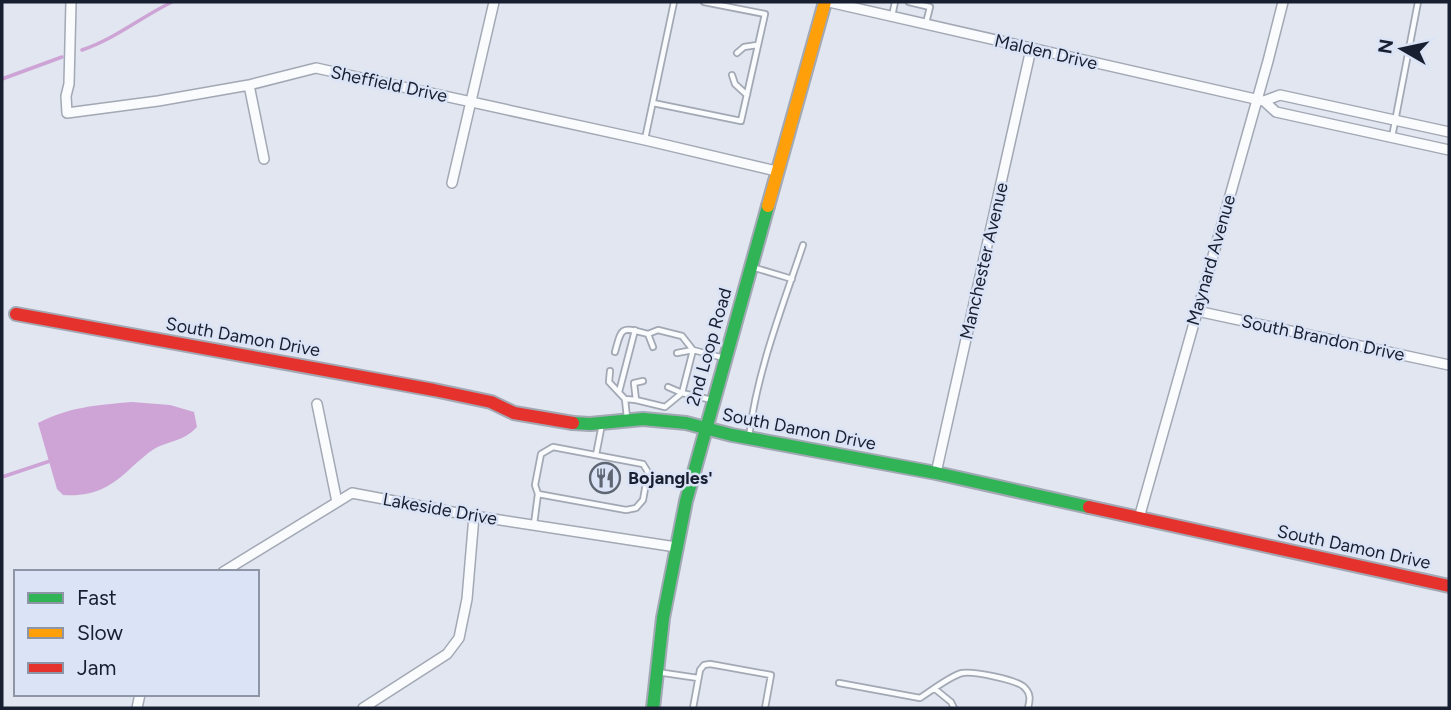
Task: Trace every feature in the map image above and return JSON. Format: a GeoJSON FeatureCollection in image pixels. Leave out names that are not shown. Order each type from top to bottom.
{"type":"FeatureCollection","features":[{"type":"Feature","properties":{"kind":"street","name":"Sheffield Drive"},"geometry":{"type":"LineString","coordinates":[[71,2],[67,113],[158,102],[249,85],[316,68],[645,140],[776,172]]}},
{"type":"Feature","properties":{"kind":"street"},"geometry":{"type":"LineString","coordinates":[[452,183],[494,2]]}},
{"type":"Feature","properties":{"kind":"street","name":"Malden Drive"},"geometry":{"type":"LineString","coordinates":[[827,2],[1173,79],[1261,100],[1276,111],[1449,150]]}},
{"type":"Feature","properties":{"kind":"street","name":"2nd Loop Road"},"geometry":{"type":"LineString","coordinates":[[653,708],[663,618],[676,547],[705,428],[776,172],[827,2]]}},
{"type":"Feature","properties":{"kind":"street","name":"Maynard Avenue"},"geometry":{"type":"LineString","coordinates":[[1139,518],[1196,311],[1261,100],[1283,2]]}},
{"type":"Feature","properties":{"kind":"street","name":"Manchester Avenue"},"geometry":{"type":"LineString","coordinates":[[936,472],[1031,49]]}},
{"type":"Feature","properties":{"kind":"street"},"geometry":{"type":"LineString","coordinates":[[249,85],[264,159]]}},
{"type":"Feature","properties":{"kind":"street","name":"Malden Drive"},"geometry":{"type":"LineString","coordinates":[[1261,100],[1280,95],[1449,131]]}},
{"type":"Feature","properties":{"kind":"street","name":"South Brandon Drive"},"geometry":{"type":"LineString","coordinates":[[1196,311],[1449,365]]}},
{"type":"Feature","properties":{"kind":"street","name":"South Damon Drive"},"geometry":{"type":"LineString","coordinates":[[16,314],[444,392],[491,402],[514,413],[547,419],[572,423],[643,419],[686,422],[749,438],[936,472],[1449,586]]}},
{"type":"Feature","properties":{"kind":"street"},"geometry":{"type":"LineString","coordinates":[[317,404],[337,502]]}},
{"type":"Feature","properties":{"kind":"street","name":"Lakeside Drive"},"geometry":{"type":"LineString","coordinates":[[226,570],[352,494],[676,547]]}},
{"type":"Feature","properties":{"kind":"street"},"geometry":{"type":"LineString","coordinates":[[363,708],[447,654],[459,638],[467,599],[474,516]]}},
{"type":"Feature","properties":{"kind":"lane"},"geometry":{"type":"LineString","coordinates":[[645,140],[674,2]]}},
{"type":"Feature","properties":{"kind":"lane"},"geometry":{"type":"LineString","coordinates":[[653,103],[741,121],[765,14],[704,2]]}},
{"type":"Feature","properties":{"kind":"lane"},"geometry":{"type":"LineString","coordinates":[[891,17],[895,2]]}},
{"type":"Feature","properties":{"kind":"lane"},"geometry":{"type":"LineString","coordinates":[[909,2],[930,7],[926,24]]}},
{"type":"Feature","properties":{"kind":"lane"},"geometry":{"type":"LineString","coordinates":[[1392,138],[1418,2]]}},
{"type":"Feature","properties":{"kind":"lane"},"geometry":{"type":"LineString","coordinates":[[737,54],[744,47],[757,45]]}},
{"type":"Feature","properties":{"kind":"lane"},"geometry":{"type":"LineString","coordinates":[[733,75],[735,83],[747,94]]}},
{"type":"Feature","properties":{"kind":"lane"},"geometry":{"type":"LineString","coordinates":[[749,438],[758,387],[803,245]]}},
{"type":"Feature","properties":{"kind":"lane"},"geometry":{"type":"LineString","coordinates":[[750,266],[792,279]]}},
{"type":"Feature","properties":{"kind":"lane"},"geometry":{"type":"LineString","coordinates":[[615,352],[624,330],[648,334],[658,330],[682,336],[694,350]]}},
{"type":"Feature","properties":{"kind":"lane"},"geometry":{"type":"LineString","coordinates":[[619,392],[635,330]]}},
{"type":"Feature","properties":{"kind":"lane"},"geometry":{"type":"LineString","coordinates":[[648,334],[653,347]]}},
{"type":"Feature","properties":{"kind":"lane"},"geometry":{"type":"LineString","coordinates":[[677,353],[694,350],[724,358]]}},
{"type":"Feature","properties":{"kind":"lane"},"geometry":{"type":"LineString","coordinates":[[625,399],[665,407],[682,393],[694,350]]}},
{"type":"Feature","properties":{"kind":"lane"},"geometry":{"type":"LineString","coordinates":[[610,371],[609,382],[625,399],[627,421]]}},
{"type":"Feature","properties":{"kind":"lane"},"geometry":{"type":"LineString","coordinates":[[622,380],[634,383],[643,381]]}},
{"type":"Feature","properties":{"kind":"lane"},"geometry":{"type":"LineString","coordinates":[[634,383],[636,400]]}},
{"type":"Feature","properties":{"kind":"lane"},"geometry":{"type":"LineString","coordinates":[[667,387],[713,400]]}},
{"type":"Feature","properties":{"kind":"lane"},"geometry":{"type":"LineString","coordinates":[[596,455],[602,423]]}},
{"type":"Feature","properties":{"kind":"lane"},"geometry":{"type":"LineString","coordinates":[[534,525],[538,494],[535,485],[541,454],[554,447],[643,464],[648,472],[643,500],[636,508],[626,510],[538,494]]}},
{"type":"Feature","properties":{"kind":"lane"},"geometry":{"type":"LineString","coordinates":[[693,708],[700,670],[704,665],[710,664],[771,675],[765,708]]}},
{"type":"Feature","properties":{"kind":"lane"},"geometry":{"type":"LineString","coordinates":[[657,672],[698,678]]}},
{"type":"Feature","properties":{"kind":"lane"},"geometry":{"type":"LineString","coordinates":[[839,684],[920,698],[960,673],[970,673],[1020,683],[1030,698],[1028,708]]}},
{"type":"Feature","properties":{"kind":"lane"},"geometry":{"type":"LineString","coordinates":[[935,688],[954,708]]}},
{"type":"Feature","properties":{"kind":"shaded area"},"geometry":{"type":"Polygon","coordinates":[[[132,402],[170,405],[194,412],[197,427],[181,438],[154,449],[108,486],[92,493],[63,495],[57,489],[38,423],[72,410],[132,402]]]}},
{"type":"Feature","properties":{"kind":"waterway"},"geometry":{"type":"LineString","coordinates":[[82,50],[106,40],[172,2]]}},
{"type":"Feature","properties":{"kind":"waterway"},"geometry":{"type":"LineString","coordinates":[[2,79],[62,57]]}},
{"type":"Feature","properties":{"kind":"waterway"},"geometry":{"type":"LineString","coordinates":[[2,477],[53,460]]}},
{"type":"Feature","properties":{"kind":"traffic: fast"},"geometry":{"type":"LineString","coordinates":[[653,708],[663,618],[686,501],[768,206]]}},
{"type":"Feature","properties":{"kind":"traffic: fast"},"geometry":{"type":"LineString","coordinates":[[573,423],[643,419],[686,423],[732,435],[936,473],[1089,507]]}},
{"type":"Feature","properties":{"kind":"traffic: slow"},"geometry":{"type":"LineString","coordinates":[[768,206],[825,2]]}},
{"type":"Feature","properties":{"kind":"traffic: jam"},"geometry":{"type":"LineString","coordinates":[[16,314],[434,390],[491,402],[514,413],[573,423]]}},
{"type":"Feature","properties":{"kind":"traffic: jam"},"geometry":{"type":"LineString","coordinates":[[1089,507],[1449,586]]}},
{"type":"Feature","properties":{"kind":"place","name":"Bojangles'"},"geometry":{"type":"Point","coordinates":[605,478]}}]}
